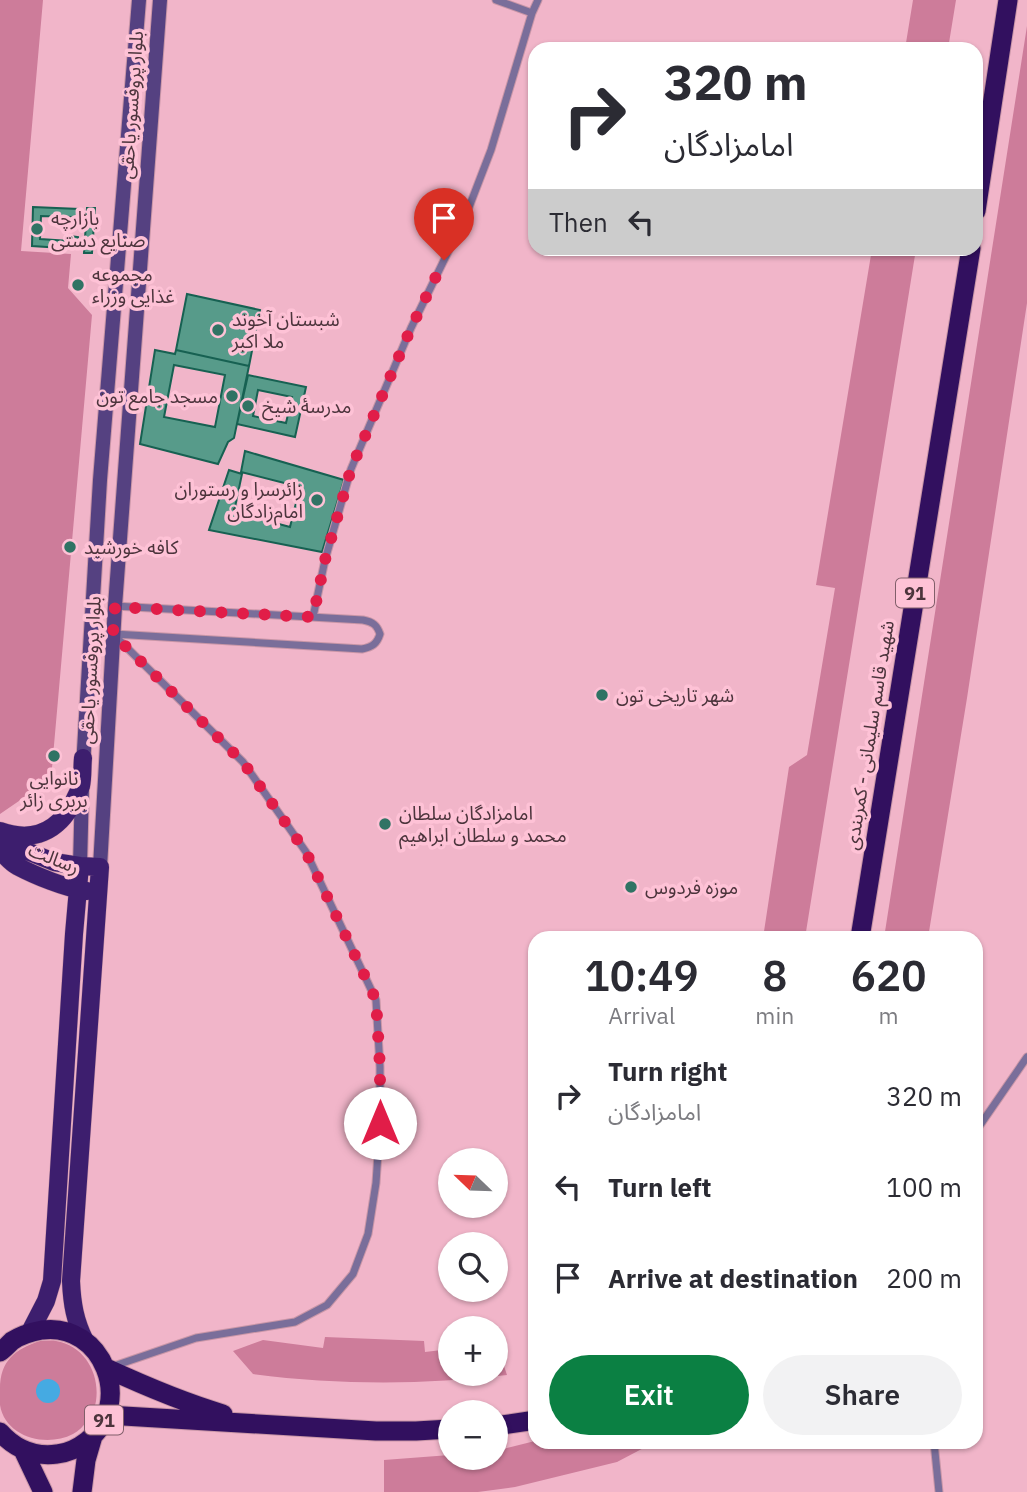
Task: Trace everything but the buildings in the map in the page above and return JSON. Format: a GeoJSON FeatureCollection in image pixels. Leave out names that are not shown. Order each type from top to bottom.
{"type":"FeatureCollection","features":[{"type":"Feature","properties":{"kind":"highway"},"geometry":{"type":"LineString","coordinates":[[983,165],[1008,0]]}},
{"type":"Feature","properties":{"kind":"highway","name":"شهید قاسم سلیمانی - کمربندی"},"geometry":{"type":"LineString","coordinates":[[861,931],[970,256]]}},
{"type":"Feature","properties":{"kind":"highway"},"geometry":{"type":"LineString","coordinates":[[0,1352],[13,1340],[30,1332],[49,1329],[68,1333],[85,1341]]}},
{"type":"Feature","properties":{"kind":"highway","name":"91"},"geometry":{"type":"LineString","coordinates":[[23,1450],[41,1455],[60,1454],[78,1448],[101,1427],[111,1400],[110,1384],[98,1353],[85,1341]]}},
{"type":"Feature","properties":{"kind":"highway","name":"91"},"geometry":{"type":"LineString","coordinates":[[106,1368],[196,1407],[254,1424]]}},
{"type":"Feature","properties":{"kind":"highway","name":"91"},"geometry":{"type":"LineString","coordinates":[[107,1415],[376,1431],[438,1430]]}},
{"type":"Feature","properties":{"kind":"highway"},"geometry":{"type":"LineString","coordinates":[[508,1424],[528,1420]]}},
{"type":"Feature","properties":{"kind":"highway"},"geometry":{"type":"LineString","coordinates":[[0,1432],[23,1450],[44,1492]]}},
{"type":"Feature","properties":{"kind":"highway","name":"91"},"geometry":{"type":"LineString","coordinates":[[82,1492],[86,1460],[93,1436]]}},
{"type":"Feature","properties":{"kind":"main road","name":"بلوار پروفسور یاحقی"},"geometry":{"type":"LineString","coordinates":[[30,1332],[46,1301],[52,1280],[74,934],[71,888],[83,758],[100,480],[139,0]]}},
{"type":"Feature","properties":{"kind":"main road","name":"بلوار پروفسور یاحقی"},"geometry":{"type":"LineString","coordinates":[[85,1341],[76,1323],[71,1281],[99,892],[113,634],[160,0]]}},
{"type":"Feature","properties":{"kind":"main road"},"geometry":{"type":"LineString","coordinates":[[0,831],[11,835],[36,836],[51,829],[69,810],[80,788],[83,758],[106,759]]}},
{"type":"Feature","properties":{"kind":"main road","name":"رسالت"},"geometry":{"type":"LineString","coordinates":[[0,840],[40,857],[73,865],[100,867]]}},
{"type":"Feature","properties":{"kind":"main road","name":"رسالت"},"geometry":{"type":"LineString","coordinates":[[0,850],[14,865],[71,888],[99,892]]}},
{"type":"Feature","properties":{"kind":"main road"},"geometry":{"type":"LineString","coordinates":[[14,865],[57,892],[69,910],[74,934]]}},
{"type":"Feature","properties":{"kind":"street"},"geometry":{"type":"LineString","coordinates":[[496,0],[533,13]]}},
{"type":"Feature","properties":{"kind":"street"},"geometry":{"type":"LineString","coordinates":[[313,617],[325,560],[351,469],[411,328],[466,215],[491,150],[538,0]]}},
{"type":"Feature","properties":{"kind":"street"},"geometry":{"type":"LineString","coordinates":[[113,634],[362,649],[377,642],[380,634],[377,626],[370,621],[115,607]]}},
{"type":"Feature","properties":{"kind":"street"},"geometry":{"type":"LineString","coordinates":[[106,1368],[196,1338],[295,1322],[327,1305],[353,1274],[368,1234],[376,1183],[380,1123],[376,1000],[306,852],[243,762],[113,634]]}},
{"type":"Feature","properties":{"kind":"street"},"geometry":{"type":"LineString","coordinates":[[983,1122],[1027,1057]]}},
{"type":"Feature","properties":{"kind":"street"},"geometry":{"type":"LineString","coordinates":[[935,1449],[939,1492]]}},
{"type":"Feature","properties":{"kind":"shaded area"},"geometry":{"type":"Polygon","coordinates":[[[0,0],[43,0],[21,251],[71,254],[68,288],[92,315],[51,779],[0,814],[0,0]]]}},
{"type":"Feature","properties":{"kind":"shaded area"},"geometry":{"type":"Polygon","coordinates":[[[913,0],[956,0],[949,42],[906,42],[913,0]]]}},
{"type":"Feature","properties":{"kind":"shaded area"},"geometry":{"type":"Polygon","coordinates":[[[1027,26],[1027,303],[967,698],[929,931],[885,931],[1027,26]]]}},
{"type":"Feature","properties":{"kind":"shaded area"},"geometry":{"type":"Polygon","coordinates":[[[871,256],[915,256],[806,931],[764,931],[789,767],[807,755],[835,588],[816,585],[871,256]]]}},
{"type":"Feature","properties":{"kind":"shaded area"},"geometry":{"type":"Polygon","coordinates":[[[325,1337],[424,1341],[425,1352],[438,1350],[438,1381],[317,1380],[253,1374],[233,1351],[263,1340],[323,1348],[325,1337]]]}},
{"type":"Feature","properties":{"kind":"shaded area"},"geometry":{"type":"Polygon","coordinates":[[[40,1341],[56,1341],[75,1349],[88,1363],[96,1381],[95,1406],[85,1424],[73,1434],[51,1440],[28,1437],[18,1432],[3,1416],[0,1405],[1,1379],[6,1364],[16,1352],[40,1341]]]}},
{"type":"Feature","properties":{"kind":"shaded area"},"geometry":{"type":"Polygon","coordinates":[[[528,1443],[528,1449],[642,1449],[617,1462],[515,1487],[478,1492],[384,1492],[384,1460],[438,1456],[438,1470],[508,1470],[508,1448],[528,1443]]]}},
{"type":"Feature","properties":{"kind":"water"},"geometry":{"type":"Polygon","coordinates":[[[48,1379],[59,1386],[60,1391],[53,1402],[48,1403],[37,1396],[36,1391],[43,1380],[48,1379]]]}},
{"type":"Feature","properties":{"kind":"place","name":"بازارچه صنایع دستی"},"geometry":{"type":"Point","coordinates":[37,229]}},
{"type":"Feature","properties":{"kind":"place","name":"مجموعه غذایی وزراء"},"geometry":{"type":"Point","coordinates":[78,285]}},
{"type":"Feature","properties":{"kind":"place","name":"شبستان آخوند ملا اکبر"},"geometry":{"type":"Point","coordinates":[218,330]}},
{"type":"Feature","properties":{"kind":"place","name":"مسجد جامع تون"},"geometry":{"type":"Point","coordinates":[232,396]}},
{"type":"Feature","properties":{"kind":"place","name":"مدرسهٔ شیخ"},"geometry":{"type":"Point","coordinates":[248,406]}},
{"type":"Feature","properties":{"kind":"place","name":"زائرسرا و رستوران امام‌زادگان"},"geometry":{"type":"Point","coordinates":[317,500]}},
{"type":"Feature","properties":{"kind":"place","name":"کافه خورشید"},"geometry":{"type":"Point","coordinates":[70,547]}},
{"type":"Feature","properties":{"kind":"place","name":"شهر تاریخی تون"},"geometry":{"type":"Point","coordinates":[602,695]}},
{"type":"Feature","properties":{"kind":"place","name":"نانوایی بربری زائر"},"geometry":{"type":"Point","coordinates":[54,756]}},
{"type":"Feature","properties":{"kind":"place","name":"امامزادگان سلطان محمد و سلطان ابراهیم"},"geometry":{"type":"Point","coordinates":[385,824]}},
{"type":"Feature","properties":{"kind":"place","name":"موزه فردوس"},"geometry":{"type":"Point","coordinates":[631,887]}},
{"type":"Feature","properties":{"kind":"route"},"geometry":{"type":"LineString","coordinates":[[380,1123],[376,1000],[306,852],[243,762],[113,634],[115,607],[313,617],[325,560],[351,469],[411,328],[444,260]]}}]}
